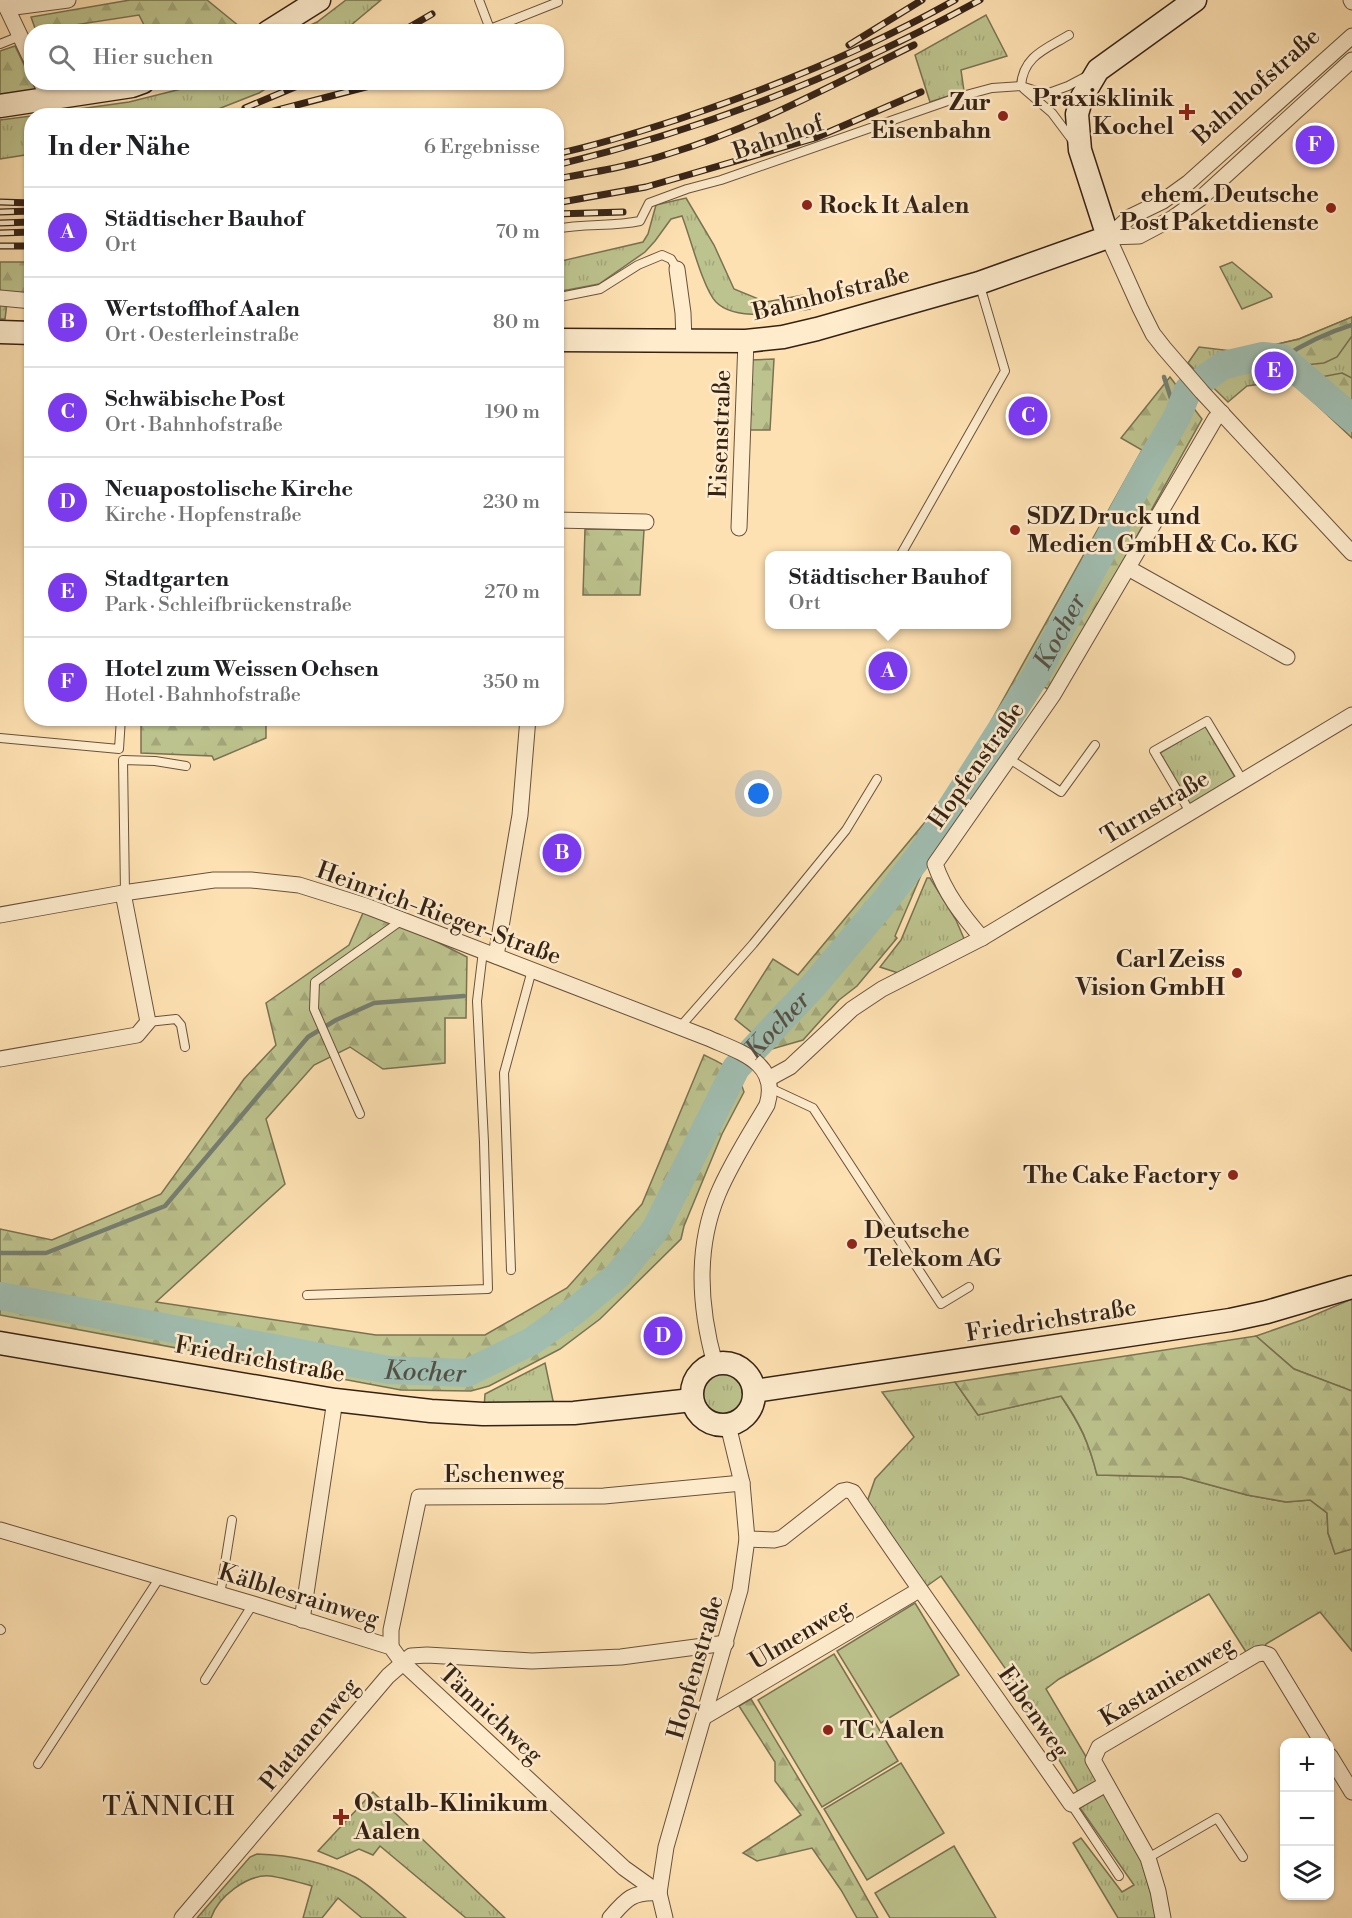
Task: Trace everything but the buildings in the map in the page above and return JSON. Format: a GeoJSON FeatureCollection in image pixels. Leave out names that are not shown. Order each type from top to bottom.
{"type":"FeatureCollection","features":[{"type":"Feature","properties":{"kind":"main road"},"geometry":{"type":"LineString","coordinates":[[281,24],[319,0]]}},
{"type":"Feature","properties":{"kind":"main road"},"geometry":{"type":"LineString","coordinates":[[1108,237],[1080,150],[1077,114],[1082,97],[1098,70],[1195,0]]}},
{"type":"Feature","properties":{"kind":"main road"},"geometry":{"type":"LineString","coordinates":[[0,106],[45,91],[62,90]]}},
{"type":"Feature","properties":{"kind":"main road","name":"Bahnhofstraße"},"geometry":{"type":"LineString","coordinates":[[564,340],[746,341],[783,337],[979,284],[1108,237]]}},
{"type":"Feature","properties":{"kind":"main road"},"geometry":{"type":"LineString","coordinates":[[0,332],[24,333]]}},
{"type":"Feature","properties":{"kind":"main road","name":"Friedrichstraße"},"geometry":{"type":"LineString","coordinates":[[754,1391],[1230,1320],[1352,1289]]}},
{"type":"Feature","properties":{"kind":"main road","name":"Friedrichstraße"},"geometry":{"type":"LineString","coordinates":[[0,1343],[334,1400],[431,1412],[535,1414],[614,1410],[692,1400]]}},
{"type":"Feature","properties":{"kind":"main road"},"geometry":{"type":"LineString","coordinates":[[726,1363],[742,1369],[750,1379],[754,1391],[753,1403],[748,1413],[740,1421],[728,1425],[714,1425],[702,1418],[692,1400],[696,1379],[704,1370],[715,1364],[726,1363]]}},
{"type":"Feature","properties":{"kind":"street"},"geometry":{"type":"LineString","coordinates":[[24,44],[5,4],[68,0]]}},
{"type":"Feature","properties":{"kind":"street","name":"Bahnhofstraße"},"geometry":{"type":"LineString","coordinates":[[1108,237],[1130,217],[1162,201],[1188,183],[1352,36]]}},
{"type":"Feature","properties":{"kind":"street","name":"Bahnhofstraße"},"geometry":{"type":"LineString","coordinates":[[1108,237],[1138,236],[1173,218],[1202,198],[1352,60]]}},
{"type":"Feature","properties":{"kind":"street"},"geometry":{"type":"LineString","coordinates":[[1108,237],[1153,334],[1186,375],[1352,554]]}},
{"type":"Feature","properties":{"kind":"street"},"geometry":{"type":"LineString","coordinates":[[677,269],[684,341]]}},
{"type":"Feature","properties":{"kind":"street"},"geometry":{"type":"LineString","coordinates":[[0,298],[24,300]]}},
{"type":"Feature","properties":{"kind":"street","name":"Eisenstraße"},"geometry":{"type":"LineString","coordinates":[[739,528],[746,341]]}},
{"type":"Feature","properties":{"kind":"street","name":"Hopfenstraße"},"geometry":{"type":"LineString","coordinates":[[982,938],[947,892],[935,864],[1053,695],[1215,419],[1222,413]]}},
{"type":"Feature","properties":{"kind":"street"},"geometry":{"type":"LineString","coordinates":[[564,520],[646,522]]}},
{"type":"Feature","properties":{"kind":"street"},"geometry":{"type":"LineString","coordinates":[[1128,568],[1287,657]]}},
{"type":"Feature","properties":{"kind":"street","name":"Turnstraße"},"geometry":{"type":"LineString","coordinates":[[982,938],[1352,716]]}},
{"type":"Feature","properties":{"kind":"street"},"geometry":{"type":"LineString","coordinates":[[490,954],[520,815],[527,726]]}},
{"type":"Feature","properties":{"kind":"street","name":"Heinrich-Rieger-Straße"},"geometry":{"type":"LineString","coordinates":[[0,915],[214,880],[251,880],[299,885],[366,906],[708,1038],[758,1063],[769,1083]]}},
{"type":"Feature","properties":{"kind":"street"},"geometry":{"type":"LineString","coordinates":[[0,1059],[137,1035],[148,1022],[124,893]]}},
{"type":"Feature","properties":{"kind":"street"},"geometry":{"type":"LineString","coordinates":[[715,1364],[702,1307],[701,1280],[706,1235],[718,1193],[766,1105],[769,1083],[790,1067],[852,1009],[882,988],[982,938]]}},
{"type":"Feature","properties":{"kind":"street"},"geometry":{"type":"LineString","coordinates":[[302,1620],[334,1400]]}},
{"type":"Feature","properties":{"kind":"street","name":"Hopfenstraße"},"geometry":{"type":"LineString","coordinates":[[665,1918],[659,1893],[666,1846],[740,1590],[747,1539],[742,1484],[728,1425]]}},
{"type":"Feature","properties":{"kind":"street","name":"Eschenweg"},"geometry":{"type":"LineString","coordinates":[[391,1647],[390,1630],[419,1497],[604,1496],[742,1484]]}},
{"type":"Feature","properties":{"kind":"street","name":"Eibenweg"},"geometry":{"type":"LineString","coordinates":[[747,1539],[782,1538],[842,1491],[853,1492],[919,1590],[1071,1804]]}},
{"type":"Feature","properties":{"kind":"street","name":"Kälblesrainweg"},"geometry":{"type":"LineString","coordinates":[[0,1530],[391,1647],[402,1662]]}},
{"type":"Feature","properties":{"kind":"street","name":"Ulmenweg"},"geometry":{"type":"LineString","coordinates":[[704,1717],[919,1590]]}},
{"type":"Feature","properties":{"kind":"street"},"geometry":{"type":"LineString","coordinates":[[402,1662],[411,1656],[427,1655],[532,1661],[621,1657],[726,1643]]}},
{"type":"Feature","properties":{"kind":"street","name":"Kastanienweg"},"geometry":{"type":"LineString","coordinates":[[1106,1784],[1093,1760],[1099,1747],[1257,1654],[1269,1655],[1319,1738]]}},
{"type":"Feature","properties":{"kind":"street","name":"Tännichweg"},"geometry":{"type":"LineString","coordinates":[[402,1662],[624,1868],[659,1893]]}},
{"type":"Feature","properties":{"kind":"street","name":"Platanenweg"},"geometry":{"type":"LineString","coordinates":[[182,1918],[402,1662]]}},
{"type":"Feature","properties":{"kind":"street"},"geometry":{"type":"LineString","coordinates":[[1334,1764],[1352,1792]]}},
{"type":"Feature","properties":{"kind":"street"},"geometry":{"type":"LineString","coordinates":[[1071,1804],[1106,1784],[1148,1858],[1163,1918]]}},
{"type":"Feature","properties":{"kind":"street"},"geometry":{"type":"LineString","coordinates":[[610,1918],[633,1896],[643,1892],[659,1893]]}},
{"type":"Feature","properties":{"kind":"lane"},"geometry":{"type":"LineString","coordinates":[[479,0],[488,24]]}},
{"type":"Feature","properties":{"kind":"lane"},"geometry":{"type":"LineString","coordinates":[[503,24],[558,2],[557,0]]}},
{"type":"Feature","properties":{"kind":"lane"},"geometry":{"type":"LineString","coordinates":[[1069,35],[1040,52],[1027,64],[1022,75],[1021,86],[1052,113],[1080,150]]}},
{"type":"Feature","properties":{"kind":"lane"},"geometry":{"type":"LineString","coordinates":[[0,44],[20,36]]}},
{"type":"Feature","properties":{"kind":"lane","name":"Bahnhof"},"geometry":{"type":"LineString","coordinates":[[564,227],[639,221],[649,203],[962,96],[992,88],[1021,86],[1046,94],[1068,86],[1098,70]]}},
{"type":"Feature","properties":{"kind":"lane"},"geometry":{"type":"LineString","coordinates":[[564,296],[600,289],[638,266],[662,255],[671,259],[677,269]]}},
{"type":"Feature","properties":{"kind":"lane"},"geometry":{"type":"LineString","coordinates":[[902,551],[1005,371],[979,284]]}},
{"type":"Feature","properties":{"kind":"lane"},"geometry":{"type":"LineString","coordinates":[[1190,812],[1154,751],[1207,721],[1243,781]]}},
{"type":"Feature","properties":{"kind":"lane"},"geometry":{"type":"LineString","coordinates":[[0,738],[119,749],[120,726]]}},
{"type":"Feature","properties":{"kind":"lane"},"geometry":{"type":"LineString","coordinates":[[1008,758],[1061,792],[1095,745]]}},
{"type":"Feature","properties":{"kind":"lane"},"geometry":{"type":"LineString","coordinates":[[124,893],[123,760],[155,761],[186,766]]}},
{"type":"Feature","properties":{"kind":"lane"},"geometry":{"type":"LineString","coordinates":[[680,1027],[753,944],[846,830],[877,779]]}},
{"type":"Feature","properties":{"kind":"lane"},"geometry":{"type":"LineString","coordinates":[[360,1114],[314,1009],[315,982],[402,920]]}},
{"type":"Feature","properties":{"kind":"lane"},"geometry":{"type":"LineString","coordinates":[[307,1296],[488,1289],[477,1001],[490,954]]}},
{"type":"Feature","properties":{"kind":"lane"},"geometry":{"type":"LineString","coordinates":[[511,1270],[504,1073],[532,970]]}},
{"type":"Feature","properties":{"kind":"lane"},"geometry":{"type":"LineString","coordinates":[[148,1022],[176,1019],[182,1025],[185,1047]]}},
{"type":"Feature","properties":{"kind":"lane"},"geometry":{"type":"LineString","coordinates":[[769,1083],[813,1108],[941,1304],[969,1287]]}},
{"type":"Feature","properties":{"kind":"lane"},"geometry":{"type":"LineString","coordinates":[[220,1594],[232,1520]]}},
{"type":"Feature","properties":{"kind":"lane"},"geometry":{"type":"LineString","coordinates":[[38,1764],[160,1577]]}},
{"type":"Feature","properties":{"kind":"lane"},"geometry":{"type":"LineString","coordinates":[[205,1680],[253,1604]]}},
{"type":"Feature","properties":{"kind":"lane"},"geometry":{"type":"LineString","coordinates":[[1071,1804],[1119,1876]]}},
{"type":"Feature","properties":{"kind":"lane"},"geometry":{"type":"LineString","coordinates":[[1148,1858],[1217,1818],[1243,1857]]}},
{"type":"Feature","properties":{"kind":"green space"},"geometry":{"type":"Polygon","coordinates":[[[130,0],[207,0],[236,24],[144,24],[139,15],[81,24],[34,24],[31,17],[130,0]]]}},
{"type":"Feature","properties":{"kind":"green space"},"geometry":{"type":"Polygon","coordinates":[[[346,0],[381,0],[352,24],[313,24],[346,0]]]}},
{"type":"Feature","properties":{"kind":"green space"},"geometry":{"type":"Polygon","coordinates":[[[986,15],[1007,56],[961,70],[964,91],[930,102],[915,55],[986,15]]]}},
{"type":"Feature","properties":{"kind":"green space"},"geometry":{"type":"Polygon","coordinates":[[[15,46],[24,65],[24,90],[36,90],[37,92],[0,97],[0,51],[15,46]]]}},
{"type":"Feature","properties":{"kind":"green space"},"geometry":{"type":"Polygon","coordinates":[[[177,90],[264,90],[221,108],[86,108],[129,102],[177,90]]]}},
{"type":"Feature","properties":{"kind":"green space"},"geometry":{"type":"Polygon","coordinates":[[[24,117],[24,155],[0,159],[0,120],[24,117]]]}},
{"type":"Feature","properties":{"kind":"green space"},"geometry":{"type":"Polygon","coordinates":[[[686,198],[714,245],[734,289],[766,302],[803,295],[810,309],[748,314],[735,312],[716,302],[706,286],[682,216],[671,219],[645,252],[599,284],[564,291],[564,260],[643,242],[648,234],[656,205],[686,198]]]}},
{"type":"Feature","properties":{"kind":"green space"},"geometry":{"type":"Polygon","coordinates":[[[0,262],[24,262],[24,295],[8,295],[5,319],[0,319],[0,262]]]}},
{"type":"Feature","properties":{"kind":"green space"},"geometry":{"type":"Polygon","coordinates":[[[1232,262],[1272,297],[1242,309],[1220,267],[1232,262]]]}},
{"type":"Feature","properties":{"kind":"green space"},"geometry":{"type":"Polygon","coordinates":[[[1352,317],[1352,438],[1290,380],[1247,386],[1228,402],[1188,363],[1199,347],[1232,351],[1278,344],[1299,339],[1352,317]]]}},
{"type":"Feature","properties":{"kind":"green space"},"geometry":{"type":"Polygon","coordinates":[[[1352,317],[1352,336],[1337,357],[1324,363],[1305,365],[1291,357],[1278,344],[1299,339],[1352,317]]]}},
{"type":"Feature","properties":{"kind":"green space"},"geometry":{"type":"Polygon","coordinates":[[[774,359],[770,430],[747,430],[750,360],[774,359]]]}},
{"type":"Feature","properties":{"kind":"green space"},"geometry":{"type":"Polygon","coordinates":[[[1342,373],[1352,378],[1352,409],[1321,385],[1317,379],[1318,376],[1342,373]]]}},
{"type":"Feature","properties":{"kind":"green space"},"geometry":{"type":"Polygon","coordinates":[[[1170,377],[1202,419],[1118,570],[1048,689],[1026,678],[985,748],[909,860],[922,873],[895,936],[897,938],[857,986],[839,1000],[803,1040],[772,1049],[735,1019],[773,959],[798,975],[955,786],[1142,450],[1121,438],[1170,377]]]}},
{"type":"Feature","properties":{"kind":"green space"},"geometry":{"type":"Polygon","coordinates":[[[585,529],[644,530],[640,595],[583,595],[585,529]]]}},
{"type":"Feature","properties":{"kind":"green space"},"geometry":{"type":"Polygon","coordinates":[[[141,726],[266,726],[266,738],[214,760],[212,756],[141,753],[141,726]]]}},
{"type":"Feature","properties":{"kind":"green space"},"geometry":{"type":"Polygon","coordinates":[[[1205,726],[1235,777],[1190,804],[1160,753],[1205,726]]]}},
{"type":"Feature","properties":{"kind":"green space"},"geometry":{"type":"Polygon","coordinates":[[[927,878],[930,878],[956,920],[965,941],[901,974],[880,967],[901,940],[927,878]]]}},
{"type":"Feature","properties":{"kind":"green space"},"geometry":{"type":"Polygon","coordinates":[[[366,906],[467,957],[466,1018],[445,1018],[445,1063],[383,1069],[350,1047],[314,1065],[266,1119],[285,1184],[156,1302],[376,1335],[485,1335],[567,1288],[642,1204],[704,1055],[734,1073],[744,1092],[722,1134],[684,1226],[681,1239],[600,1319],[560,1349],[489,1386],[471,1391],[401,1390],[0,1315],[0,1229],[52,1240],[161,1194],[244,1079],[276,1045],[266,1003],[349,945],[366,906]]]}},
{"type":"Feature","properties":{"kind":"green space"},"geometry":{"type":"Polygon","coordinates":[[[1352,1299],[1352,1391],[1294,1369],[1256,1336],[1305,1319],[1352,1299]]]}},
{"type":"Feature","properties":{"kind":"green space"},"geometry":{"type":"Polygon","coordinates":[[[1256,1336],[1294,1369],[1352,1391],[1352,1549],[1335,1554],[1328,1533],[1327,1513],[1310,1500],[1286,1502],[1247,1495],[1181,1477],[1097,1475],[1083,1434],[1061,1396],[978,1415],[955,1382],[1256,1336]]]}},
{"type":"Feature","properties":{"kind":"green space"},"geometry":{"type":"Polygon","coordinates":[[[545,1363],[555,1410],[484,1409],[485,1394],[545,1363]]]}},
{"type":"Feature","properties":{"kind":"green space"},"geometry":{"type":"Polygon","coordinates":[[[719,1369],[729,1369],[742,1376],[749,1389],[749,1399],[742,1412],[729,1419],[719,1419],[710,1415],[703,1408],[699,1399],[699,1389],[703,1380],[710,1373],[719,1369]]]}},
{"type":"Feature","properties":{"kind":"green space"},"geometry":{"type":"Polygon","coordinates":[[[955,1382],[978,1415],[1061,1396],[1083,1433],[1097,1475],[1181,1477],[1247,1495],[1286,1502],[1310,1500],[1327,1513],[1328,1533],[1335,1553],[1352,1549],[1352,1651],[1320,1612],[1266,1644],[1264,1649],[1248,1655],[1209,1594],[1059,1679],[1046,1689],[1101,1782],[1080,1795],[1034,1718],[1030,1704],[941,1576],[924,1588],[866,1505],[875,1479],[914,1437],[882,1392],[955,1382]]]}},
{"type":"Feature","properties":{"kind":"green space"},"geometry":{"type":"Polygon","coordinates":[[[915,1603],[959,1675],[881,1723],[837,1651],[915,1603]]]}},
{"type":"Feature","properties":{"kind":"green space","name":"TC Aalen"},"geometry":{"type":"Polygon","coordinates":[[[834,1654],[898,1761],[822,1807],[758,1700],[834,1654]]]}},
{"type":"Feature","properties":{"kind":"green space"},"geometry":{"type":"Polygon","coordinates":[[[751,1699],[820,1814],[878,1918],[857,1918],[812,1848],[757,1861],[743,1853],[801,1815],[775,1781],[775,1762],[739,1706],[751,1699]]]}},
{"type":"Feature","properties":{"kind":"green space"},"geometry":{"type":"Polygon","coordinates":[[[901,1763],[944,1833],[867,1880],[824,1809],[901,1763]]]}},
{"type":"Feature","properties":{"kind":"green space"},"geometry":{"type":"Polygon","coordinates":[[[1105,1790],[1139,1853],[1158,1918],[1118,1918],[1073,1843],[1081,1838],[1122,1892],[1134,1885],[1078,1805],[1105,1790]]]}},
{"type":"Feature","properties":{"kind":"green space"},"geometry":{"type":"Polygon","coordinates":[[[373,1792],[505,1918],[466,1918],[380,1846],[373,1855],[359,1849],[337,1859],[318,1851],[373,1792]]]}},
{"type":"Feature","properties":{"kind":"green space"},"geometry":{"type":"Polygon","coordinates":[[[954,1846],[996,1918],[890,1918],[875,1893],[954,1846]]]}},
{"type":"Feature","properties":{"kind":"green space"},"geometry":{"type":"Polygon","coordinates":[[[257,1854],[307,1860],[355,1877],[406,1918],[362,1918],[338,1898],[322,1918],[303,1918],[312,1886],[286,1879],[261,1876],[234,1888],[220,1902],[211,1918],[197,1918],[250,1857],[257,1854]]]}},
{"type":"Feature","properties":{"kind":"waterway"},"geometry":{"type":"LineString","coordinates":[[1282,358],[1315,339],[1352,325]]}},
{"type":"Feature","properties":{"kind":"waterway","name":"Kocher"},"geometry":{"type":"LineString","coordinates":[[0,1296],[389,1370],[467,1373],[532,1341],[577,1309],[618,1275],[655,1230],[736,1068],[814,985],[884,902],[926,847],[1036,675],[1143,475],[1177,417],[1188,390],[1224,365],[1263,356],[1282,358],[1352,418]]}},
{"type":"Feature","properties":{"kind":"waterway"},"geometry":{"type":"LineString","coordinates":[[1164,377],[1177,417]]}},
{"type":"Feature","properties":{"kind":"waterway"},"geometry":{"type":"LineString","coordinates":[[0,1253],[46,1253],[165,1206],[308,1037],[336,1020],[374,1003],[464,996]]}},
{"type":"Feature","properties":{"kind":"railway"},"geometry":{"type":"LineString","coordinates":[[849,45],[922,0]]}},
{"type":"Feature","properties":{"kind":"railway"},"geometry":{"type":"LineString","coordinates":[[564,152],[649,129],[750,94],[889,35],[955,0]]}},
{"type":"Feature","properties":{"kind":"railway"},"geometry":{"type":"LineString","coordinates":[[564,163],[666,135],[774,97],[878,52],[980,0]]}},
{"type":"Feature","properties":{"kind":"railway"},"geometry":{"type":"LineString","coordinates":[[415,24],[432,14]]}},
{"type":"Feature","properties":{"kind":"railway"},"geometry":{"type":"LineString","coordinates":[[564,177],[641,162],[700,143],[763,118],[914,45]]}},
{"type":"Feature","properties":{"kind":"railway"},"geometry":{"type":"LineString","coordinates":[[245,108],[288,90]]}},
{"type":"Feature","properties":{"kind":"railway"},"geometry":{"type":"LineString","coordinates":[[285,108],[354,90]]}},
{"type":"Feature","properties":{"kind":"railway"},"geometry":{"type":"LineString","coordinates":[[564,202],[646,187],[815,138],[921,92]]}},
{"type":"Feature","properties":{"kind":"railway"},"geometry":{"type":"LineString","coordinates":[[0,202],[24,203]]}},
{"type":"Feature","properties":{"kind":"railway"},"geometry":{"type":"LineString","coordinates":[[0,212],[24,211]]}},
{"type":"Feature","properties":{"kind":"railway"},"geometry":{"type":"LineString","coordinates":[[564,214],[623,212]]}},
{"type":"Feature","properties":{"kind":"railway"},"geometry":{"type":"LineString","coordinates":[[0,223],[24,222]]}},
{"type":"Feature","properties":{"kind":"railway"},"geometry":{"type":"LineString","coordinates":[[0,233],[24,232]]}},
{"type":"Feature","properties":{"kind":"railway"},"geometry":{"type":"LineString","coordinates":[[0,246],[24,246]]}},
{"type":"Feature","properties":{"kind":"place","name":"Praxisklinik Kochel"},"geometry":{"type":"Point","coordinates":[1187,112]}},
{"type":"Feature","properties":{"kind":"place","name":"Zur Eisenbahn"},"geometry":{"type":"Point","coordinates":[1003,116]}},
{"type":"Feature","properties":{"kind":"place","name":"Hotel zum Weissen Ochsen"},"geometry":{"type":"Point","coordinates":[1315,145]}},
{"type":"Feature","properties":{"kind":"place","name":"Rock It Aalen"},"geometry":{"type":"Point","coordinates":[807,205]}},
{"type":"Feature","properties":{"kind":"place","name":"ehem. Deutsche Post Paketdienste"},"geometry":{"type":"Point","coordinates":[1331,208]}},
{"type":"Feature","properties":{"kind":"place","name":"Stadtgarten"},"geometry":{"type":"Point","coordinates":[1274,371]}},
{"type":"Feature","properties":{"kind":"place","name":"Schwäbische Post"},"geometry":{"type":"Point","coordinates":[1028,416]}},
{"type":"Feature","properties":{"kind":"place","name":"SDZ Druck und Medien GmbH & Co. KG"},"geometry":{"type":"Point","coordinates":[1015,530]}},
{"type":"Feature","properties":{"kind":"place","name":"Städtischer Bauhof"},"geometry":{"type":"Point","coordinates":[888,671]}},
{"type":"Feature","properties":{"kind":"place","name":"Wertstoffhof Aalen"},"geometry":{"type":"Point","coordinates":[562,853]}},
{"type":"Feature","properties":{"kind":"place","name":"Carl Zeiss Vision GmbH"},"geometry":{"type":"Point","coordinates":[1237,973]}},
{"type":"Feature","properties":{"kind":"place","name":"The Cake Factory"},"geometry":{"type":"Point","coordinates":[1233,1175]}},
{"type":"Feature","properties":{"kind":"place","name":"Deutsche Telekom AG"},"geometry":{"type":"Point","coordinates":[852,1244]}},
{"type":"Feature","properties":{"kind":"place","name":"Neuapostolische Kirche"},"geometry":{"type":"Point","coordinates":[663,1336]}},
{"type":"Feature","properties":{"kind":"place","name":"TC Aalen"},"geometry":{"type":"Point","coordinates":[828,1730]}},
{"type":"Feature","properties":{"kind":"place","name":"Ostalb-Klinikum Aalen"},"geometry":{"type":"Point","coordinates":[341,1817]}},
{"type":"Feature","properties":{"kind":"district","name":"TÄNNICH"},"geometry":{"type":"Point","coordinates":[169,1806]}}]}
